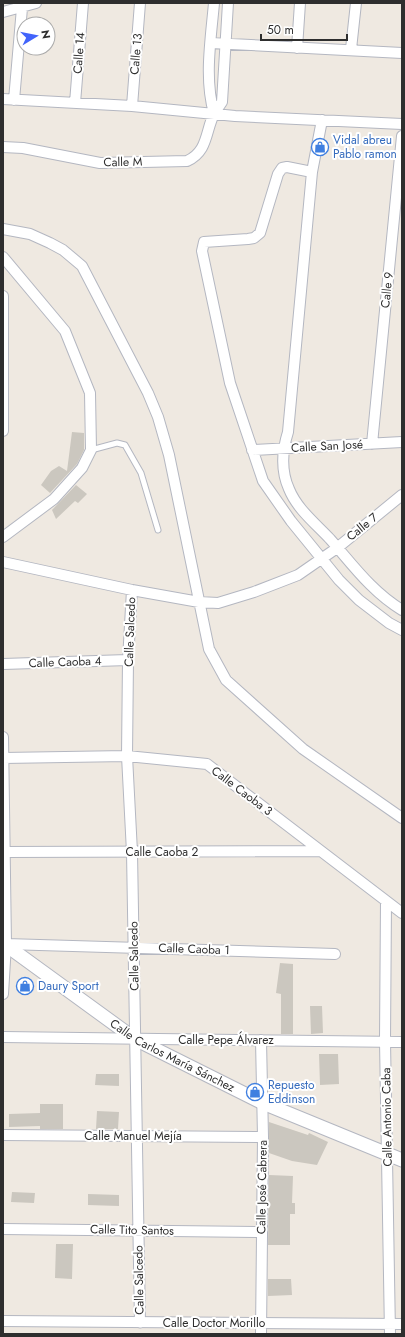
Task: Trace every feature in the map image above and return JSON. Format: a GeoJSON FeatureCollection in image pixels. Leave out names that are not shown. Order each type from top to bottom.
{"type":"FeatureCollection","features":[{"type":"Feature","properties":{"kind":"street"},"geometry":{"type":"LineString","coordinates":[[3,12],[36,3]]}},
{"type":"Feature","properties":{"kind":"street","name":"Calle 14"},"geometry":{"type":"LineString","coordinates":[[75,103],[83,3]]}},
{"type":"Feature","properties":{"kind":"street","name":"Calle 13"},"geometry":{"type":"LineString","coordinates":[[132,106],[140,3]]}},
{"type":"Feature","properties":{"kind":"street"},"geometry":{"type":"LineString","coordinates":[[214,3],[211,43],[210,100],[214,113]]}},
{"type":"Feature","properties":{"kind":"street","name":"Calle M"},"geometry":{"type":"LineString","coordinates":[[3,147],[23,148],[100,163],[187,161],[196,157],[207,139],[214,113],[222,102],[228,3]]}},
{"type":"Feature","properties":{"kind":"street"},"geometry":{"type":"LineString","coordinates":[[297,48],[300,3]]}},
{"type":"Feature","properties":{"kind":"street"},"geometry":{"type":"LineString","coordinates":[[351,49],[356,3]]}},
{"type":"Feature","properties":{"kind":"street"},"geometry":{"type":"LineString","coordinates":[[14,100],[22,8]]}},
{"type":"Feature","properties":{"kind":"street"},"geometry":{"type":"LineString","coordinates":[[211,43],[297,48],[351,49],[402,53]]}},
{"type":"Feature","properties":{"kind":"street"},"geometry":{"type":"LineString","coordinates":[[3,99],[132,106],[235,116],[402,124]]}},
{"type":"Feature","properties":{"kind":"street"},"geometry":{"type":"LineString","coordinates":[[322,120],[312,172],[288,432],[283,448],[283,470],[289,490],[299,506],[353,568],[393,604],[402,610]]}},
{"type":"Feature","properties":{"kind":"street","name":"Calle 9"},"geometry":{"type":"LineString","coordinates":[[372,444],[402,136]]}},
{"type":"Feature","properties":{"kind":"street"},"geometry":{"type":"LineString","coordinates":[[312,172],[287,167],[282,168],[278,174],[260,233],[254,238],[248,239],[204,242],[202,251],[230,383],[263,481],[291,521],[322,559],[359,600],[389,623],[402,630]]}},
{"type":"Feature","properties":{"kind":"street"},"geometry":{"type":"LineString","coordinates":[[3,229],[30,234],[63,250],[82,266],[148,393],[158,417],[168,455],[209,649],[226,680],[303,749],[402,818]]}},
{"type":"Feature","properties":{"kind":"street"},"geometry":{"type":"LineString","coordinates":[[3,257],[65,331],[90,393],[91,450],[82,468],[54,500],[3,537]]}},
{"type":"Feature","properties":{"kind":"street"},"geometry":{"type":"LineString","coordinates":[[3,296],[3,431]]}},
{"type":"Feature","properties":{"kind":"street","name":"Calle San José"},"geometry":{"type":"LineString","coordinates":[[252,450],[402,442]]}},
{"type":"Feature","properties":{"kind":"street","name":"Calle 7"},"geometry":{"type":"LineString","coordinates":[[3,562],[132,590],[199,602],[218,603],[254,592],[298,575],[337,548],[402,495]]}},
{"type":"Feature","properties":{"kind":"street","name":"Calle Salcedo"},"geometry":{"type":"LineString","coordinates":[[132,590],[128,660],[127,756],[132,852],[140,1323]]}},
{"type":"Feature","properties":{"kind":"street","name":"Calle Caoba 4"},"geometry":{"type":"LineString","coordinates":[[3,664],[128,660]]}},
{"type":"Feature","properties":{"kind":"street"},"geometry":{"type":"LineString","coordinates":[[3,737],[3,994]]}},
{"type":"Feature","properties":{"kind":"street","name":"Calle Caoba 3"},"geometry":{"type":"LineString","coordinates":[[3,758],[127,756],[207,764],[402,913]]}},
{"type":"Feature","properties":{"kind":"street","name":"Calle Caoba 2"},"geometry":{"type":"LineString","coordinates":[[4,852],[321,851]]}},
{"type":"Feature","properties":{"kind":"street","name":"Calle Antonio Caba"},"geometry":{"type":"LineString","coordinates":[[386,901],[385,1041],[390,1334]]}},
{"type":"Feature","properties":{"kind":"street","name":"Calle Caoba 1"},"geometry":{"type":"LineString","coordinates":[[4,944],[335,954]]}},
{"type":"Feature","properties":{"kind":"street","name":"Calle Carlos María Sánchez"},"geometry":{"type":"LineString","coordinates":[[4,944],[135,1039],[263,1104],[402,1160]]}},
{"type":"Feature","properties":{"kind":"street","name":"Calle Pepe Álvarez"},"geometry":{"type":"LineString","coordinates":[[3,1037],[402,1042]]}},
{"type":"Feature","properties":{"kind":"street","name":"Calle José Cabrera"},"geometry":{"type":"LineString","coordinates":[[261,1334],[263,1137],[262,1040]]}},
{"type":"Feature","properties":{"kind":"street","name":"Calle Manuel Mejía"},"geometry":{"type":"LineString","coordinates":[[3,1135],[263,1137]]}},
{"type":"Feature","properties":{"kind":"street","name":"Calle Tito Santos"},"geometry":{"type":"LineString","coordinates":[[3,1229],[262,1232]]}},
{"type":"Feature","properties":{"kind":"street","name":"Calle Doctor Morillo"},"geometry":{"type":"LineString","coordinates":[[3,1321],[402,1324]]}},
{"type":"Feature","properties":{"kind":"lane"},"geometry":{"type":"LineString","coordinates":[[91,450],[117,443],[125,445],[142,473],[158,530]]}},
{"type":"Feature","properties":{"kind":"building"},"geometry":{"type":"Polygon","coordinates":[[[72,432],[84,433],[84,450],[77,464],[50,493],[41,485],[51,471],[59,466],[67,471],[72,432]]]}},
{"type":"Feature","properties":{"kind":"building"},"geometry":{"type":"Polygon","coordinates":[[[76,485],[87,494],[78,503],[75,501],[56,519],[52,510],[76,485]]]}},
{"type":"Feature","properties":{"kind":"building"},"geometry":{"type":"Polygon","coordinates":[[[280,963],[293,964],[293,1034],[281,1034],[281,994],[276,993],[280,963]]]}},
{"type":"Feature","properties":{"kind":"building"},"geometry":{"type":"Polygon","coordinates":[[[310,1006],[322,1006],[323,1033],[311,1034],[310,1006]]]}},
{"type":"Feature","properties":{"kind":"building"},"geometry":{"type":"Polygon","coordinates":[[[319,1054],[338,1054],[339,1084],[320,1085],[319,1054]]]}},
{"type":"Feature","properties":{"kind":"building"},"geometry":{"type":"Polygon","coordinates":[[[96,1074],[119,1074],[119,1086],[95,1085],[96,1074]]]}},
{"type":"Feature","properties":{"kind":"building"},"geometry":{"type":"Polygon","coordinates":[[[40,1104],[63,1104],[63,1129],[40,1129],[40,1126],[9,1127],[9,1114],[40,1113],[40,1104]]]}},
{"type":"Feature","properties":{"kind":"building"},"geometry":{"type":"Polygon","coordinates":[[[97,1111],[119,1112],[118,1129],[96,1129],[97,1111]]]}},
{"type":"Feature","properties":{"kind":"building"},"geometry":{"type":"Polygon","coordinates":[[[269,1122],[308,1135],[309,1133],[328,1142],[317,1165],[292,1161],[269,1153],[269,1122]]]}},
{"type":"Feature","properties":{"kind":"building"},"geometry":{"type":"Polygon","coordinates":[[[269,1175],[293,1176],[292,1203],[295,1203],[295,1214],[290,1214],[290,1245],[268,1245],[269,1175]]]}},
{"type":"Feature","properties":{"kind":"building"},"geometry":{"type":"Polygon","coordinates":[[[12,1192],[35,1193],[34,1203],[11,1202],[12,1192]]]}},
{"type":"Feature","properties":{"kind":"building"},"geometry":{"type":"Polygon","coordinates":[[[88,1194],[119,1195],[119,1206],[88,1205],[88,1194]]]}},
{"type":"Feature","properties":{"kind":"building"},"geometry":{"type":"Polygon","coordinates":[[[56,1244],[73,1244],[72,1279],[55,1278],[56,1244]]]}},
{"type":"Feature","properties":{"kind":"building"},"geometry":{"type":"Polygon","coordinates":[[[268,1279],[291,1279],[292,1295],[268,1296],[268,1279]]]}},
{"type":"Feature","properties":{"kind":"place","name":"Vidal abreu Pablo ramon"},"geometry":{"type":"Point","coordinates":[320,147]}},
{"type":"Feature","properties":{"kind":"place","name":"Daury Sport"},"geometry":{"type":"Point","coordinates":[25,986]}},
{"type":"Feature","properties":{"kind":"place","name":"Repuesto Eddinson"},"geometry":{"type":"Point","coordinates":[255,1092]}}]}
